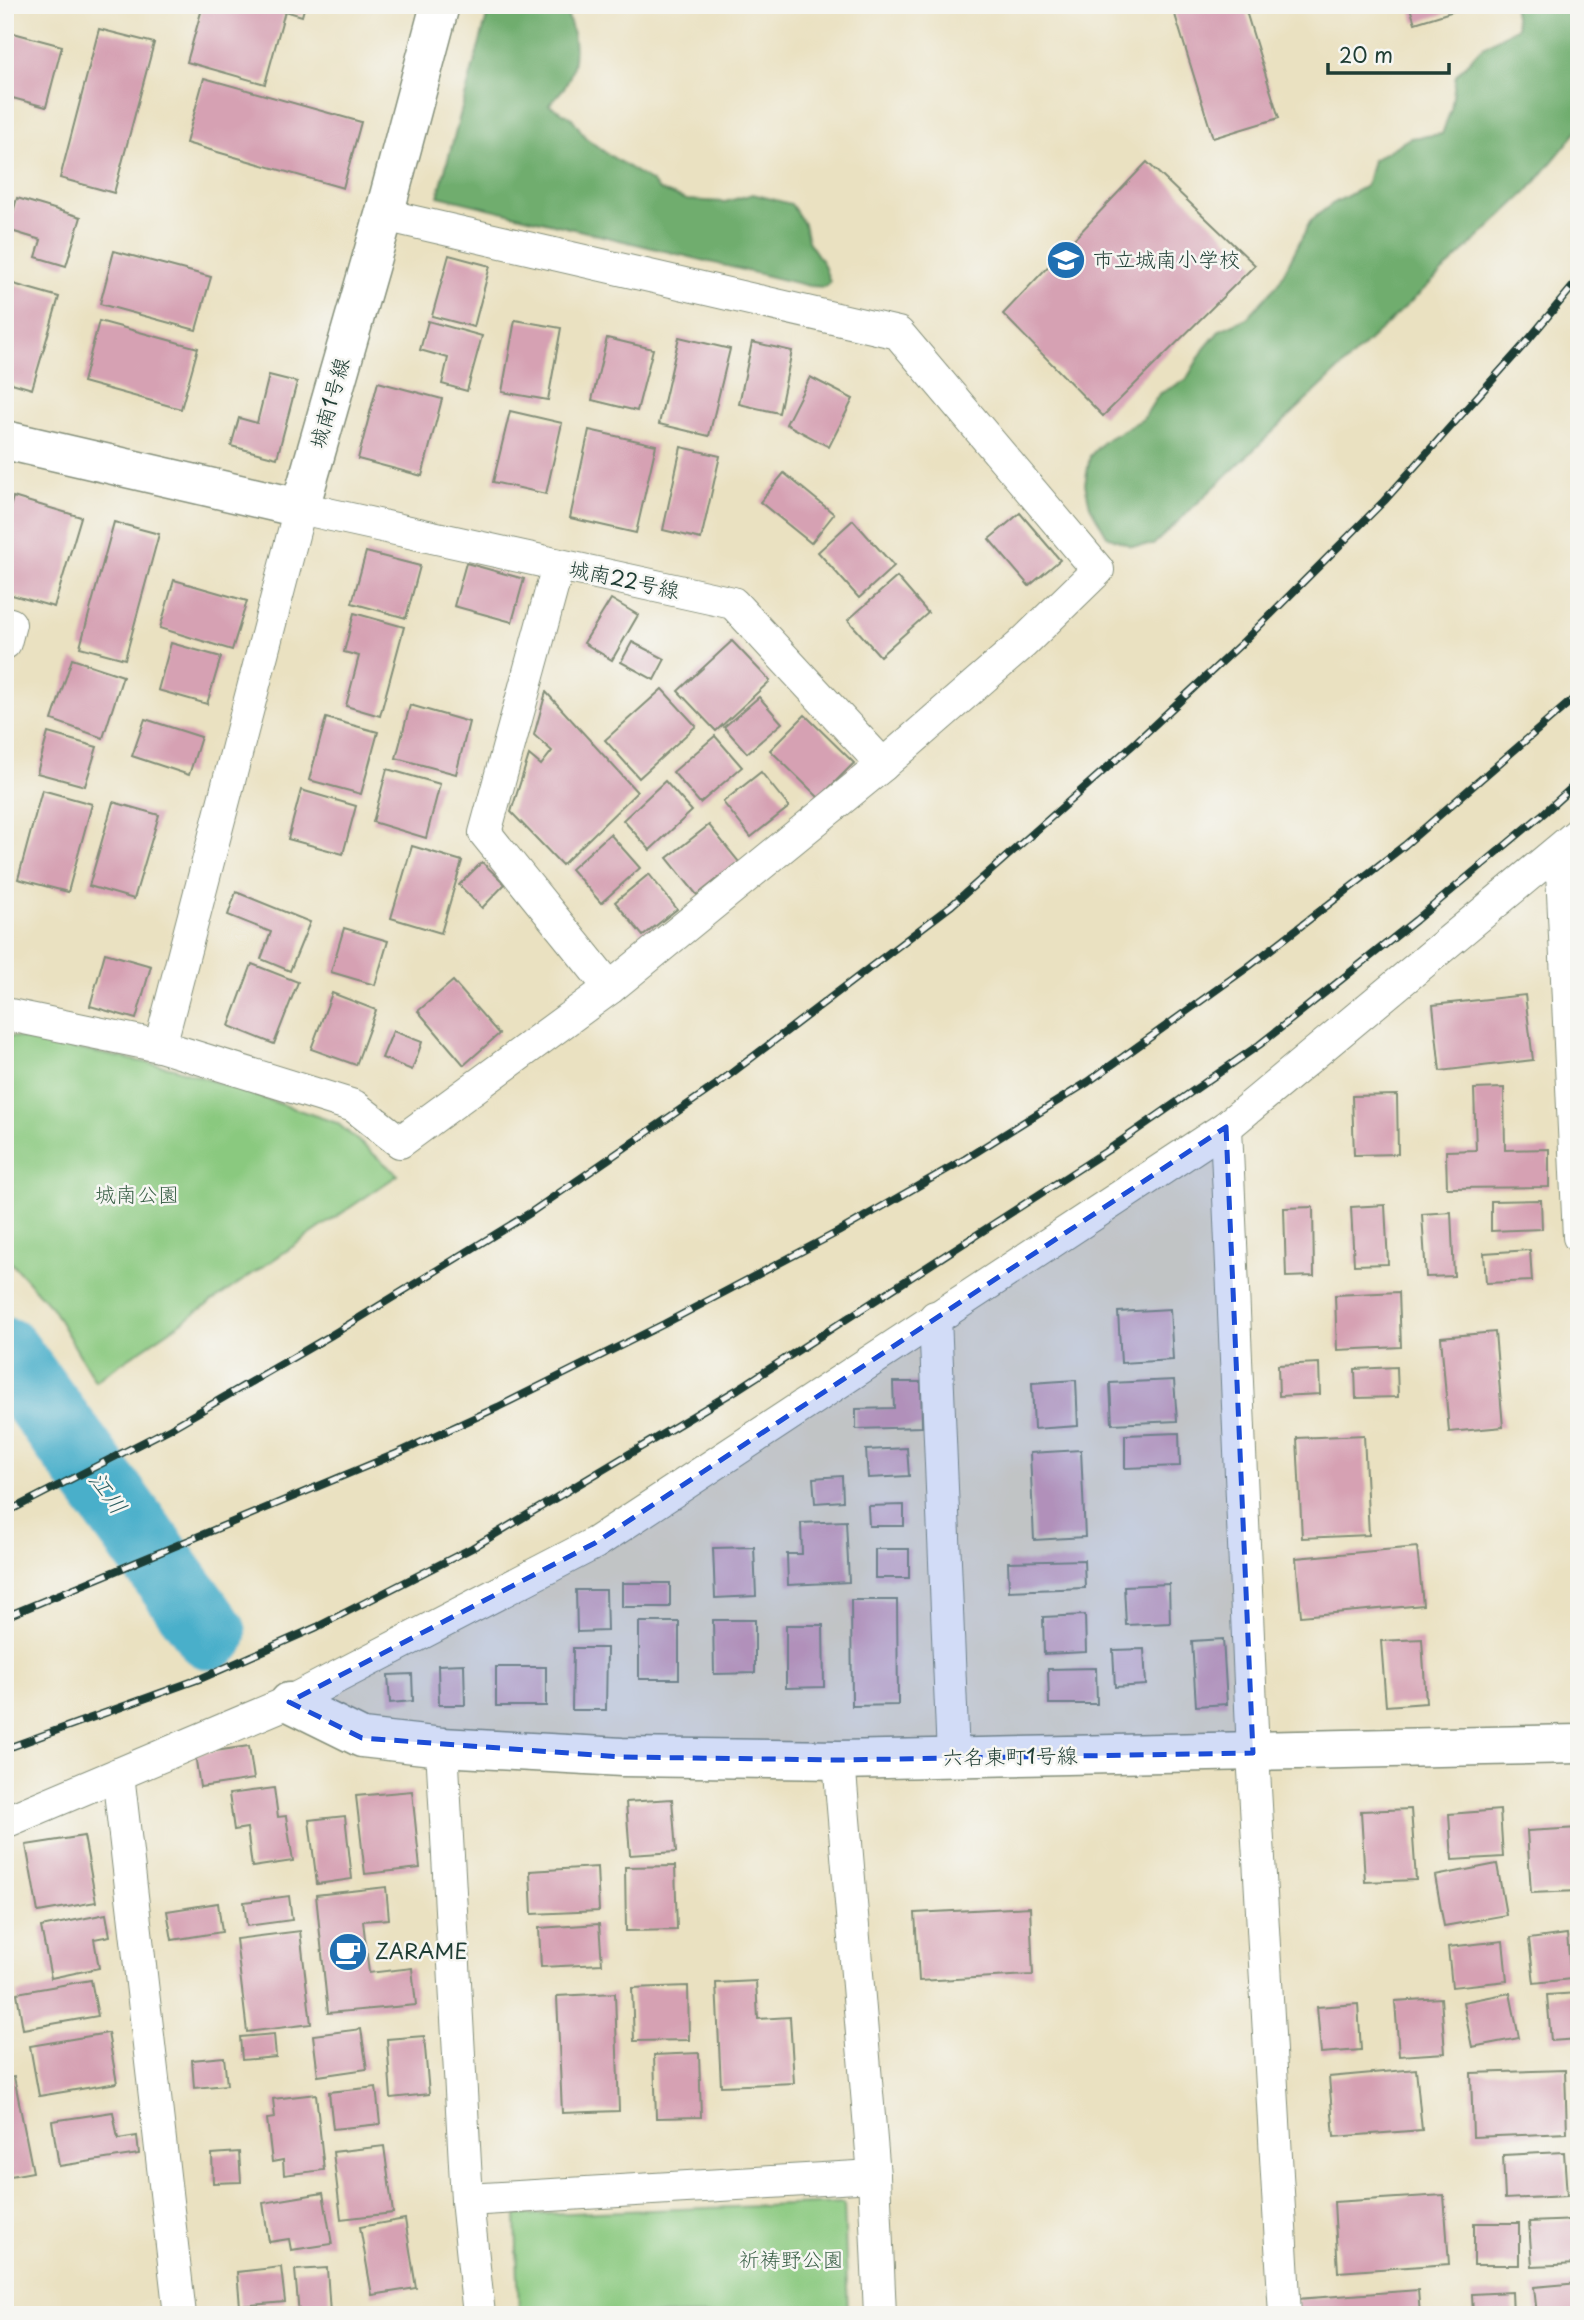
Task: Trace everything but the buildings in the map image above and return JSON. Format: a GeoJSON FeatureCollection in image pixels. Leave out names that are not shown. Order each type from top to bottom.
{"type":"FeatureCollection","features":[{"type":"Feature","properties":{"kind":"street","name":"城南1号線"},"geometry":{"type":"LineString","coordinates":[[300,508],[384,215],[440,5]]}},
{"type":"Feature","properties":{"kind":"street"},"geometry":{"type":"LineString","coordinates":[[5,1014],[160,1046],[354,1106],[400,1142],[610,988],[883,765],[1023,644],[1098,570],[898,334],[384,215]]}},
{"type":"Feature","properties":{"kind":"street"},"geometry":{"type":"LineString","coordinates":[[5,440],[300,508],[160,1046]]}},
{"type":"Feature","properties":{"kind":"street","name":"城南22号線"},"geometry":{"type":"LineString","coordinates":[[300,508],[733,603],[883,765]]}},
{"type":"Feature","properties":{"kind":"street"},"geometry":{"type":"LineString","coordinates":[[558,566],[485,833],[610,988]]}},
{"type":"Feature","properties":{"kind":"street"},"geometry":{"type":"LineString","coordinates":[[5,622],[10,624],[5,643]]}},
{"type":"Feature","properties":{"kind":"street"},"geometry":{"type":"LineString","coordinates":[[5,1822],[289,1702],[595,1543],[1226,1127],[1570,841]]}},
{"type":"Feature","properties":{"kind":"street"},"geometry":{"type":"LineString","coordinates":[[1570,841],[1579,1237]]}},
{"type":"Feature","properties":{"kind":"street"},"geometry":{"type":"LineString","coordinates":[[1226,1127],[1253,1753],[1285,2315]]}},
{"type":"Feature","properties":{"kind":"street"},"geometry":{"type":"LineString","coordinates":[[935,1317],[953,1757]]}},
{"type":"Feature","properties":{"kind":"street","name":"六名東町1号線"},"geometry":{"type":"LineString","coordinates":[[289,1702],[362,1738],[442,1747],[622,1757],[839,1760],[1579,1744]]}},
{"type":"Feature","properties":{"kind":"street"},"geometry":{"type":"LineString","coordinates":[[442,1747],[467,2200],[480,2315]]}},
{"type":"Feature","properties":{"kind":"street"},"geometry":{"type":"LineString","coordinates":[[839,1760],[874,2176],[880,2315]]}},
{"type":"Feature","properties":{"kind":"street"},"geometry":{"type":"LineString","coordinates":[[118,1774],[180,2315]]}},
{"type":"Feature","properties":{"kind":"street"},"geometry":{"type":"LineString","coordinates":[[467,2200],[874,2176]]}},
{"type":"Feature","properties":{"kind":"highlighted area"},"geometry":{"type":"Polygon","coordinates":[[[1226,1127],[1253,1753],[839,1760],[622,1757],[362,1738],[289,1702],[595,1543],[1226,1127]]]}},
{"type":"Feature","properties":{"kind":"green space"},"geometry":{"type":"Polygon","coordinates":[[[490,5],[563,5],[573,34],[574,63],[565,86],[549,105],[572,118],[586,138],[652,182],[659,190],[687,200],[725,202],[753,194],[791,204],[804,224],[808,241],[823,263],[830,282],[825,287],[809,286],[438,196],[490,5]]]}},
{"type":"Feature","properties":{"kind":"green space"},"geometry":{"type":"Polygon","coordinates":[[[1513,5],[1579,5],[1579,129],[1528,191],[1153,545],[1131,546],[1107,536],[1090,506],[1085,484],[1090,456],[1104,441],[1143,419],[1159,394],[1186,380],[1204,349],[1220,330],[1247,318],[1278,284],[1311,220],[1332,204],[1366,186],[1373,160],[1410,138],[1442,134],[1451,109],[1456,75],[1480,49],[1517,27],[1513,5]]]}},
{"type":"Feature","properties":{"kind":"green space","name":"城南公園"},"geometry":{"type":"Polygon","coordinates":[[[5,1035],[174,1068],[337,1123],[398,1175],[95,1381],[52,1308],[5,1256],[5,1035]]]}},
{"type":"Feature","properties":{"kind":"green space","name":"祈祷野公園"},"geometry":{"type":"Polygon","coordinates":[[[844,2203],[848,2315],[519,2315],[516,2215],[844,2203]]]}},
{"type":"Feature","properties":{"kind":"waterway","name":"江川"},"geometry":{"type":"LineString","coordinates":[[5,1353],[211,1634]]}},
{"type":"Feature","properties":{"kind":"railway"},"geometry":{"type":"LineString","coordinates":[[5,1513],[171,1428],[330,1336],[530,1213],[716,1085],[952,905],[1136,742],[1242,643],[1384,501],[1579,279]]}},
{"type":"Feature","properties":{"kind":"railway"},"geometry":{"type":"LineString","coordinates":[[5,1617],[398,1453],[498,1407],[664,1324],[838,1232],[965,1159],[1088,1082],[1248,967],[1405,845],[1579,694]]}},
{"type":"Feature","properties":{"kind":"railway"},"geometry":{"type":"LineString","coordinates":[[5,1749],[202,1678],[317,1627],[472,1548],[738,1389],[1108,1150],[1259,1045],[1416,920],[1579,781]]}},
{"type":"Feature","properties":{"kind":"place","name":"市立城南小学校"},"geometry":{"type":"Point","coordinates":[1066,260]}},
{"type":"Feature","properties":{"kind":"place","name":"ZARAME"},"geometry":{"type":"Point","coordinates":[348,1952]}}]}
